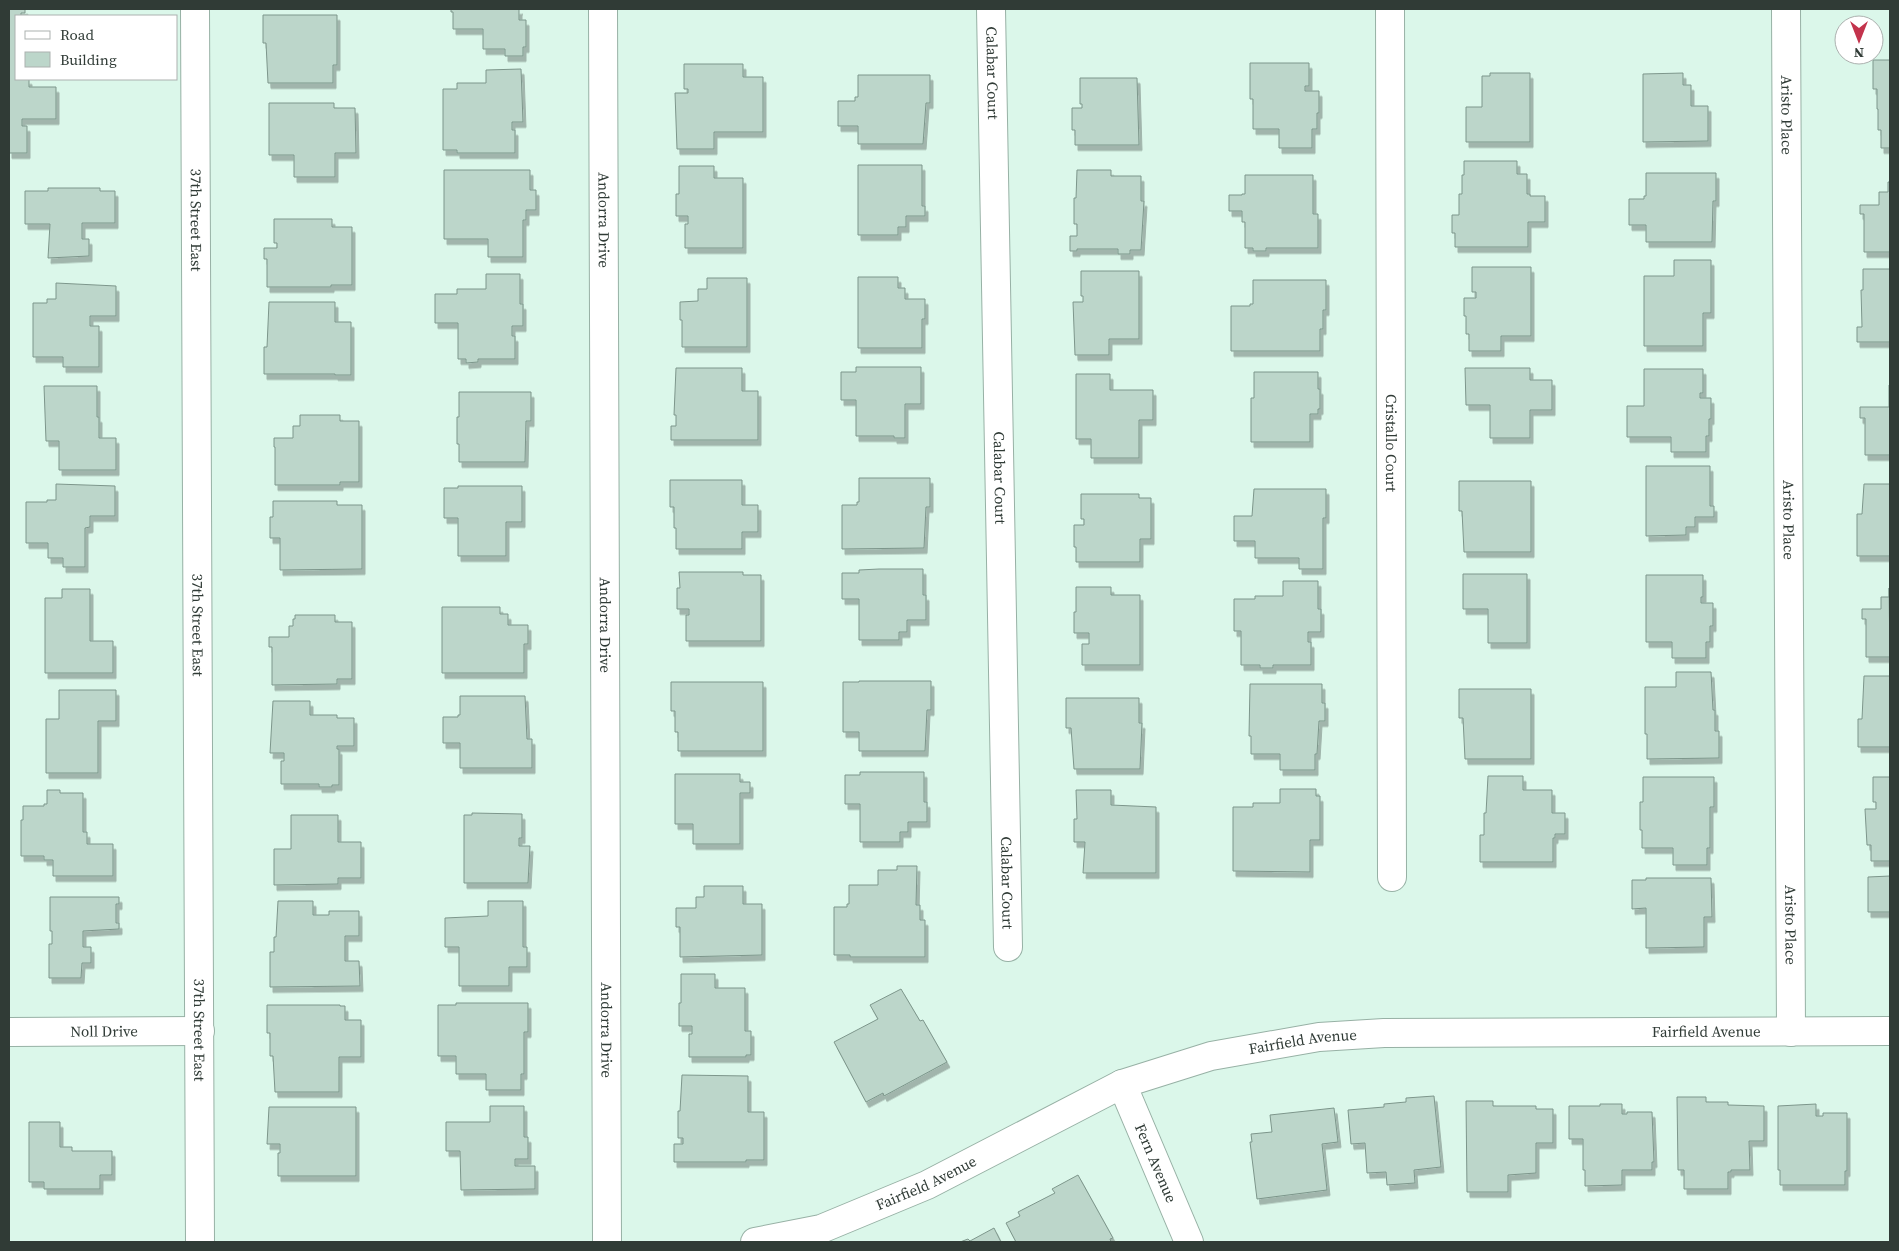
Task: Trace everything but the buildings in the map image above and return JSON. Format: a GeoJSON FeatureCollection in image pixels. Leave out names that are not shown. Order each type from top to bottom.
{"type":"FeatureCollection","features":[{"type":"Feature","properties":{"kind":"street","name":"37th Street East"},"geometry":{"type":"LineString","coordinates":[[195,9],[200,1242]]}},
{"type":"Feature","properties":{"kind":"street","name":"Andorra Drive"},"geometry":{"type":"LineString","coordinates":[[602,9],[607,1242]]}},
{"type":"Feature","properties":{"kind":"street","name":"Calabar Court"},"geometry":{"type":"LineString","coordinates":[[991,9],[1008,947]]}},
{"type":"Feature","properties":{"kind":"street","name":"Cristallo Court"},"geometry":{"type":"LineString","coordinates":[[1390,9],[1392,877]]}},
{"type":"Feature","properties":{"kind":"street","name":"Aristo Place"},"geometry":{"type":"LineString","coordinates":[[1786,9],[1791,1032]]}},
{"type":"Feature","properties":{"kind":"street","name":"Noll Drive"},"geometry":{"type":"LineString","coordinates":[[9,1032],[200,1031]]}},
{"type":"Feature","properties":{"kind":"street","name":"Fairfield Avenue"},"geometry":{"type":"LineString","coordinates":[[755,1242],[821,1229],[927,1186],[1122,1084],[1211,1056],[1319,1036],[1384,1033],[1890,1032]]}},
{"type":"Feature","properties":{"kind":"street","name":"Fern Avenue"},"geometry":{"type":"LineString","coordinates":[[1122,1084],[1189,1242]]}}]}
